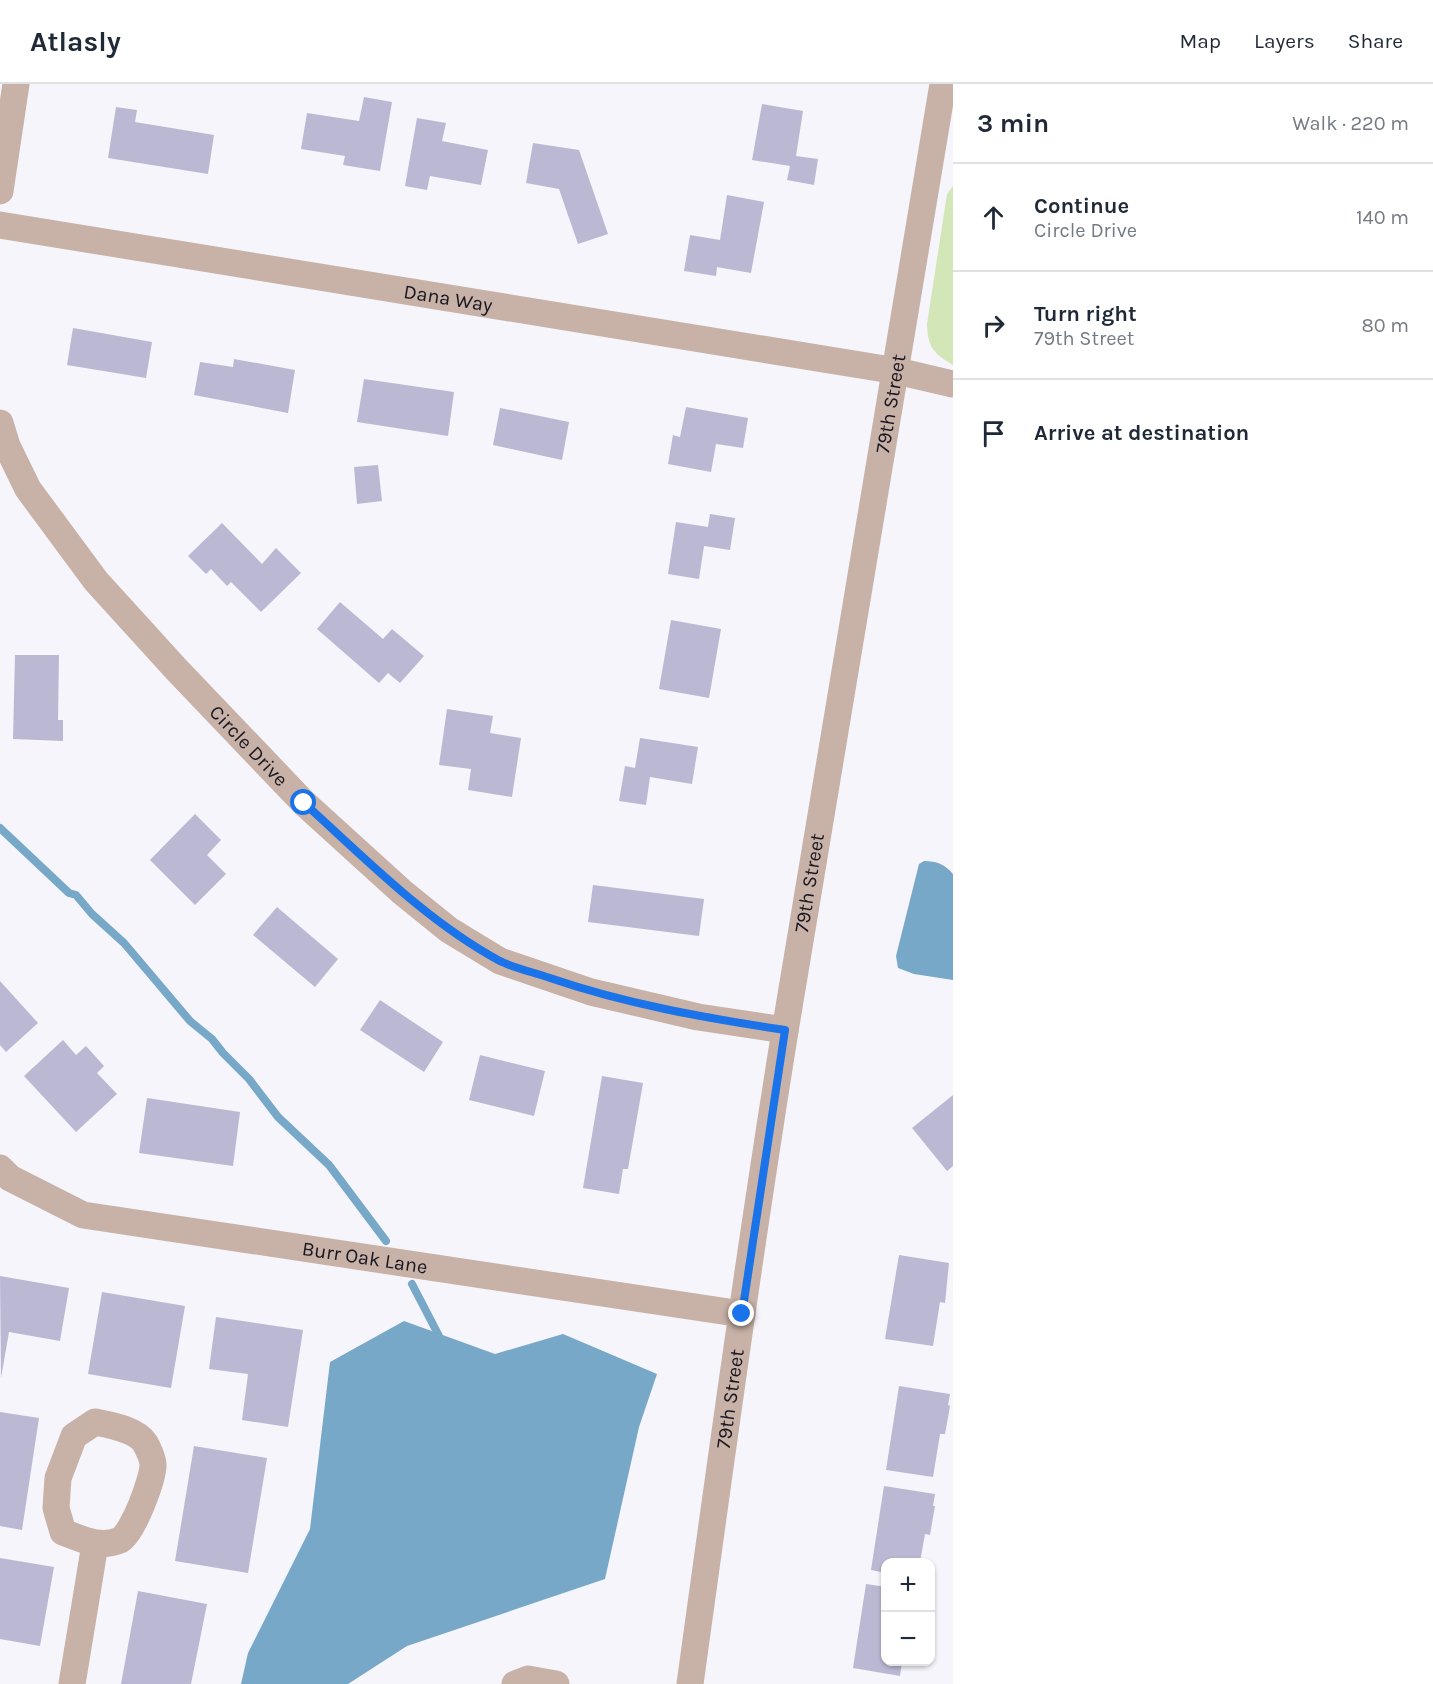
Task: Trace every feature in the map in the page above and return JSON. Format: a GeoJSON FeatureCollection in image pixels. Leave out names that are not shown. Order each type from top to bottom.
{"type":"FeatureCollection","features":[{"type":"Feature","properties":{"kind":"street"},"geometry":{"type":"LineString","coordinates":[[0,191],[16,84]]}},
{"type":"Feature","properties":{"kind":"street","name":"79th Street"},"geometry":{"type":"LineString","coordinates":[[690,1684],[785,1030],[897,371],[942,161],[943,84]]}},
{"type":"Feature","properties":{"kind":"street","name":"Dana Way"},"geometry":{"type":"LineString","coordinates":[[0,225],[897,371],[953,384]]}},
{"type":"Feature","properties":{"kind":"street","name":"Circle Drive"},"geometry":{"type":"LineString","coordinates":[[0,423],[6,446],[28,489],[96,581],[304,803],[402,892],[449,930],[500,961],[591,992],[698,1017],[785,1030]]}},
{"type":"Feature","properties":{"kind":"street","name":"Burr Oak Lane"},"geometry":{"type":"LineString","coordinates":[[0,1168],[9,1178],[83,1215],[742,1314]]}},
{"type":"Feature","properties":{"kind":"street"},"geometry":{"type":"LineString","coordinates":[[95,1422],[121,1427],[144,1441],[153,1464],[141,1508],[128,1533],[120,1540],[95,1544],[63,1532],[56,1508],[58,1478],[74,1437],[95,1422]]}},
{"type":"Feature","properties":{"kind":"street"},"geometry":{"type":"LineString","coordinates":[[72,1684],[95,1544]]}},
{"type":"Feature","properties":{"kind":"street"},"geometry":{"type":"LineString","coordinates":[[515,1684],[528,1679],[556,1684]]}},
{"type":"Feature","properties":{"kind":"green space"},"geometry":{"type":"Polygon","coordinates":[[[953,186],[953,365],[933,349],[927,324],[947,194],[953,186]]]}},
{"type":"Feature","properties":{"kind":"water"},"geometry":{"type":"Polygon","coordinates":[[[924,861],[940,864],[953,874],[953,980],[914,974],[898,968],[896,956],[919,864],[924,861]]]}},
{"type":"Feature","properties":{"kind":"water"},"geometry":{"type":"Polygon","coordinates":[[[404,1321],[495,1354],[563,1334],[657,1374],[639,1427],[605,1579],[407,1646],[348,1684],[241,1684],[248,1653],[310,1529],[330,1362],[404,1321]]]}},
{"type":"Feature","properties":{"kind":"building"},"geometry":{"type":"Polygon","coordinates":[[[364,97],[392,102],[380,171],[343,165],[345,156],[301,149],[307,113],[359,121],[364,97]]]}},
{"type":"Feature","properties":{"kind":"building"},"geometry":{"type":"Polygon","coordinates":[[[762,104],[803,111],[796,156],[818,159],[814,185],[787,180],[790,166],[752,160],[762,104]]]}},
{"type":"Feature","properties":{"kind":"building"},"geometry":{"type":"Polygon","coordinates":[[[116,107],[137,110],[135,122],[214,135],[208,174],[108,158],[116,107]]]}},
{"type":"Feature","properties":{"kind":"building"},"geometry":{"type":"Polygon","coordinates":[[[417,118],[446,123],[442,141],[488,150],[481,185],[430,176],[427,190],[405,186],[417,118]]]}},
{"type":"Feature","properties":{"kind":"building"},"geometry":{"type":"Polygon","coordinates":[[[533,143],[579,150],[608,234],[578,244],[559,189],[526,183],[533,143]]]}},
{"type":"Feature","properties":{"kind":"building"},"geometry":{"type":"Polygon","coordinates":[[[727,195],[764,202],[751,273],[717,267],[716,276],[684,271],[690,235],[720,240],[727,195]]]}},
{"type":"Feature","properties":{"kind":"building"},"geometry":{"type":"Polygon","coordinates":[[[73,328],[152,342],[146,378],[67,365],[73,328]]]}},
{"type":"Feature","properties":{"kind":"building"},"geometry":{"type":"Polygon","coordinates":[[[234,359],[295,370],[288,413],[194,395],[200,362],[233,367],[234,359]]]}},
{"type":"Feature","properties":{"kind":"building"},"geometry":{"type":"Polygon","coordinates":[[[364,379],[454,392],[448,436],[357,422],[364,379]]]}},
{"type":"Feature","properties":{"kind":"building"},"geometry":{"type":"Polygon","coordinates":[[[686,407],[748,418],[743,448],[716,444],[711,472],[668,464],[673,435],[680,437],[686,407]]]}},
{"type":"Feature","properties":{"kind":"building"},"geometry":{"type":"Polygon","coordinates":[[[500,408],[569,422],[562,460],[493,445],[500,408]]]}},
{"type":"Feature","properties":{"kind":"building"},"geometry":{"type":"Polygon","coordinates":[[[378,465],[382,501],[357,504],[354,467],[378,465]]]}},
{"type":"Feature","properties":{"kind":"building"},"geometry":{"type":"Polygon","coordinates":[[[710,514],[735,518],[730,550],[704,546],[699,579],[668,574],[676,522],[708,527],[710,514]]]}},
{"type":"Feature","properties":{"kind":"building"},"geometry":{"type":"Polygon","coordinates":[[[222,523],[262,564],[276,548],[301,573],[261,612],[231,582],[227,586],[211,569],[206,574],[188,556],[222,523]]]}},
{"type":"Feature","properties":{"kind":"building"},"geometry":{"type":"Polygon","coordinates":[[[340,602],[383,639],[392,629],[424,656],[400,683],[388,673],[379,683],[317,629],[340,602]]]}},
{"type":"Feature","properties":{"kind":"building"},"geometry":{"type":"Polygon","coordinates":[[[671,620],[721,629],[709,698],[659,689],[671,620]]]}},
{"type":"Feature","properties":{"kind":"building"},"geometry":{"type":"Polygon","coordinates":[[[15,655],[59,655],[58,720],[63,720],[63,741],[13,739],[15,655]]]}},
{"type":"Feature","properties":{"kind":"building"},"geometry":{"type":"Polygon","coordinates":[[[447,709],[493,716],[490,733],[521,738],[512,797],[468,790],[471,769],[439,765],[447,709]]]}},
{"type":"Feature","properties":{"kind":"building"},"geometry":{"type":"Polygon","coordinates":[[[640,738],[698,747],[692,784],[650,777],[646,805],[619,801],[625,766],[635,768],[640,738]]]}},
{"type":"Feature","properties":{"kind":"building"},"geometry":{"type":"Polygon","coordinates":[[[195,814],[221,840],[207,855],[226,874],[195,905],[150,860],[195,814]]]}},
{"type":"Feature","properties":{"kind":"building"},"geometry":{"type":"Polygon","coordinates":[[[593,885],[704,899],[699,936],[588,922],[593,885]]]}},
{"type":"Feature","properties":{"kind":"building"},"geometry":{"type":"Polygon","coordinates":[[[277,907],[338,959],[315,987],[253,935],[277,907]]]}},
{"type":"Feature","properties":{"kind":"building"},"geometry":{"type":"Polygon","coordinates":[[[0,981],[38,1023],[6,1052],[0,1045],[0,981]]]}},
{"type":"Feature","properties":{"kind":"building"},"geometry":{"type":"Polygon","coordinates":[[[380,1000],[443,1042],[424,1072],[360,1030],[380,1000]]]}},
{"type":"Feature","properties":{"kind":"building"},"geometry":{"type":"Polygon","coordinates":[[[63,1040],[76,1055],[86,1046],[104,1066],[97,1073],[117,1094],[76,1132],[24,1076],[63,1040]]]}},
{"type":"Feature","properties":{"kind":"building"},"geometry":{"type":"Polygon","coordinates":[[[480,1055],[545,1071],[534,1116],[469,1100],[480,1055]]]}},
{"type":"Feature","properties":{"kind":"building"},"geometry":{"type":"Polygon","coordinates":[[[602,1076],[643,1083],[628,1169],[623,1169],[619,1194],[583,1188],[602,1076]]]}},
{"type":"Feature","properties":{"kind":"building"},"geometry":{"type":"Polygon","coordinates":[[[953,1095],[953,1166],[947,1171],[912,1128],[953,1095]]]}},
{"type":"Feature","properties":{"kind":"building"},"geometry":{"type":"Polygon","coordinates":[[[147,1098],[240,1112],[233,1166],[139,1153],[147,1098]]]}},
{"type":"Feature","properties":{"kind":"building"},"geometry":{"type":"Polygon","coordinates":[[[899,1255],[949,1263],[945,1303],[940,1302],[933,1346],[885,1339],[899,1255]]]}},
{"type":"Feature","properties":{"kind":"building"},"geometry":{"type":"Polygon","coordinates":[[[0,1276],[69,1288],[60,1341],[9,1332],[1,1378],[0,1276]]]}},
{"type":"Feature","properties":{"kind":"building"},"geometry":{"type":"Polygon","coordinates":[[[102,1292],[185,1306],[171,1388],[88,1374],[102,1292]]]}},
{"type":"Feature","properties":{"kind":"building"},"geometry":{"type":"Polygon","coordinates":[[[216,1317],[303,1330],[288,1427],[242,1420],[248,1374],[209,1369],[216,1317]]]}},
{"type":"Feature","properties":{"kind":"building"},"geometry":{"type":"Polygon","coordinates":[[[899,1386],[950,1394],[945,1434],[940,1434],[933,1477],[886,1470],[899,1386]]]}},
{"type":"Feature","properties":{"kind":"building"},"geometry":{"type":"Polygon","coordinates":[[[0,1412],[39,1418],[22,1530],[0,1526],[0,1412]]]}},
{"type":"Feature","properties":{"kind":"building"},"geometry":{"type":"Polygon","coordinates":[[[194,1446],[267,1458],[248,1573],[175,1561],[194,1446]]]}},
{"type":"Feature","properties":{"kind":"building"},"geometry":{"type":"Polygon","coordinates":[[[884,1486],[935,1494],[930,1535],[925,1534],[921,1558],[881,1558],[881,1572],[871,1570],[884,1486]]]}},
{"type":"Feature","properties":{"kind":"building"},"geometry":{"type":"Polygon","coordinates":[[[0,1558],[54,1567],[40,1646],[0,1639],[0,1558]]]}},
{"type":"Feature","properties":{"kind":"building"},"geometry":{"type":"Polygon","coordinates":[[[866,1584],[881,1586],[881,1666],[901,1666],[900,1676],[853,1668],[866,1584]]]}},
{"type":"Feature","properties":{"kind":"building"},"geometry":{"type":"Polygon","coordinates":[[[138,1591],[207,1604],[191,1684],[121,1684],[138,1591]]]}},
{"type":"Feature","properties":{"kind":"waterway"},"geometry":{"type":"LineString","coordinates":[[0,828],[69,893],[76,895],[92,914],[124,943],[190,1021],[212,1039],[249,1079],[278,1117],[329,1165],[386,1241]]}},
{"type":"Feature","properties":{"kind":"waterway"},"geometry":{"type":"LineString","coordinates":[[412,1284],[439,1336],[438,1343]]}},
{"type":"Feature","properties":{"kind":"route"},"geometry":{"type":"LineString","coordinates":[[304,803],[402,892],[449,930],[500,961],[591,992],[698,1017],[785,1030],[742,1314]]}}]}
